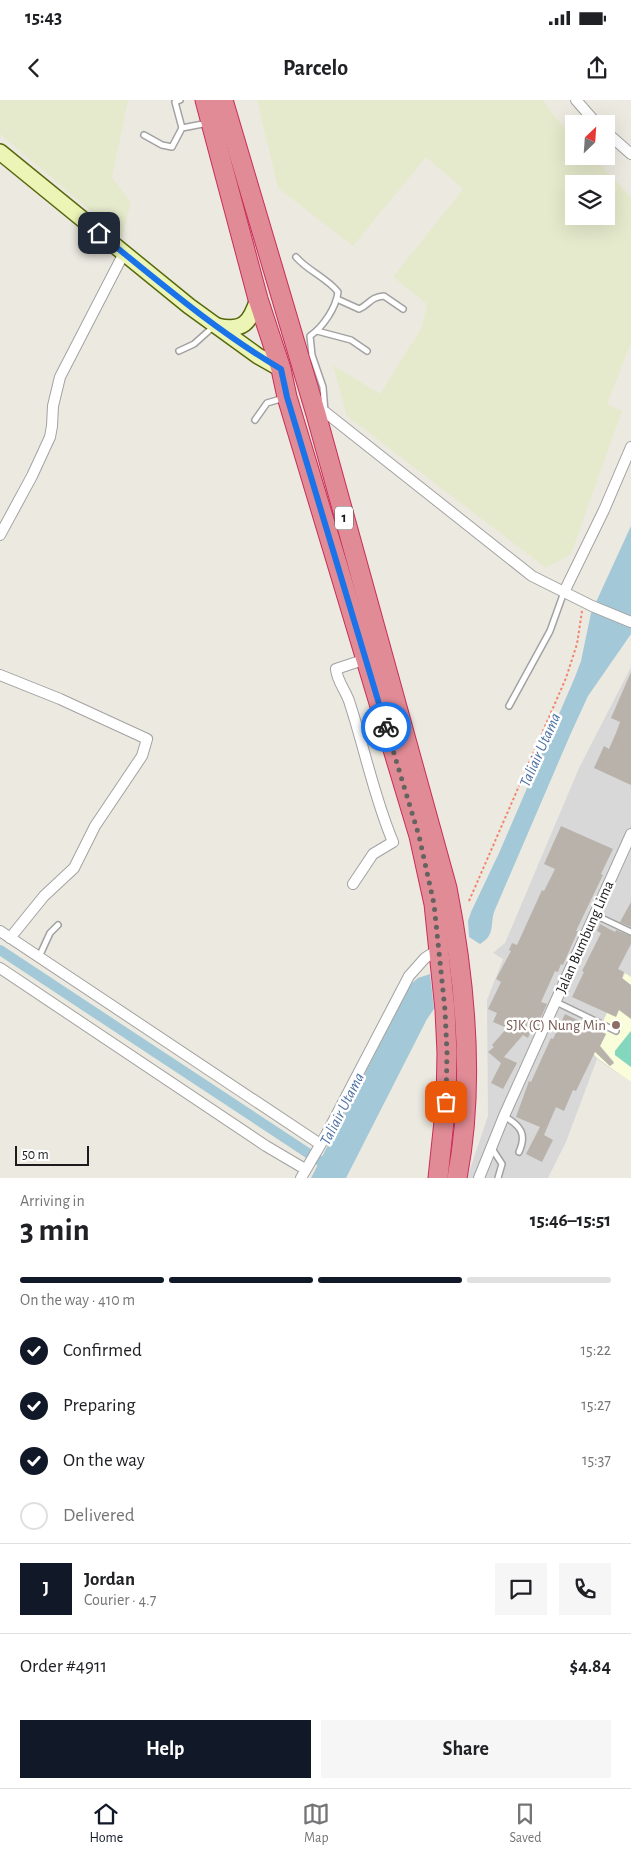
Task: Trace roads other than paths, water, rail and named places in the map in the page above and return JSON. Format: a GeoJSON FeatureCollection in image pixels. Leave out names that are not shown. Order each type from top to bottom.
{"type":"FeatureCollection","features":[{"type":"Feature","properties":{"kind":"highway","name":"1"},"geometry":{"type":"LineString","coordinates":[[205,100],[258,299],[281,369],[287,397],[362,661],[419,836],[434,904],[445,1010],[447,1053],[446,1102],[438,1178]]}},
{"type":"Feature","properties":{"kind":"highway","name":"1"},"geometry":{"type":"LineString","coordinates":[[223,100],[320,413],[447,888],[461,971],[465,1064],[465,1121],[458,1175]]}},
{"type":"Feature","properties":{"kind":"main road"},"geometry":{"type":"LineString","coordinates":[[0,152],[215,325],[258,356],[281,369]]}},
{"type":"Feature","properties":{"kind":"main road"},"geometry":{"type":"LineString","coordinates":[[215,325],[230,329],[238,328],[253,314],[258,299]]}},
{"type":"Feature","properties":{"kind":"street"},"geometry":{"type":"LineString","coordinates":[[576,100],[589,115]]}},
{"type":"Feature","properties":{"kind":"street"},"geometry":{"type":"LineString","coordinates":[[615,140],[631,154]]}},
{"type":"Feature","properties":{"kind":"street"},"geometry":{"type":"LineString","coordinates":[[0,535],[32,476],[47,443],[52,426],[52,406],[60,377],[124,253]]}},
{"type":"Feature","properties":{"kind":"street"},"geometry":{"type":"LineString","coordinates":[[320,413],[532,576],[579,600],[631,622]]}},
{"type":"Feature","properties":{"kind":"street"},"geometry":{"type":"LineString","coordinates":[[564,592],[604,510],[631,447]]}},
{"type":"Feature","properties":{"kind":"street"},"geometry":{"type":"LineString","coordinates":[[353,884],[374,854],[393,842],[379,803],[350,703],[337,675],[336,669],[362,661]]}},
{"type":"Feature","properties":{"kind":"street"},"geometry":{"type":"LineString","coordinates":[[0,675],[60,699],[147,739],[142,756],[95,826],[74,868],[44,896],[10,938]]}},
{"type":"Feature","properties":{"kind":"street","name":"Jalan Bumbung Lima"},"geometry":{"type":"LineString","coordinates":[[479,1178],[504,1116],[631,834]]}},
{"type":"Feature","properties":{"kind":"street"},"geometry":{"type":"LineString","coordinates":[[0,931],[319,1146]]}},
{"type":"Feature","properties":{"kind":"street"},"geometry":{"type":"LineString","coordinates":[[0,968],[305,1171],[409,976],[425,958],[439,953]]}},
{"type":"Feature","properties":{"kind":"lane"},"geometry":{"type":"LineString","coordinates":[[144,135],[162,145],[172,147],[182,128],[175,102],[180,100]]}},
{"type":"Feature","properties":{"kind":"lane"},"geometry":{"type":"LineString","coordinates":[[182,128],[211,122]]}},
{"type":"Feature","properties":{"kind":"lane"},"geometry":{"type":"LineString","coordinates":[[296,257],[338,292],[334,307],[317,331],[310,336],[312,355],[324,387],[320,413]]}},
{"type":"Feature","properties":{"kind":"lane"},"geometry":{"type":"LineString","coordinates":[[337,299],[358,309],[363,308],[371,299],[384,296],[403,310]]}},
{"type":"Feature","properties":{"kind":"lane"},"geometry":{"type":"LineString","coordinates":[[179,351],[194,344],[215,325]]}},
{"type":"Feature","properties":{"kind":"lane"},"geometry":{"type":"LineString","coordinates":[[317,331],[351,340],[367,351]]}},
{"type":"Feature","properties":{"kind":"lane"},"geometry":{"type":"LineString","coordinates":[[255,420],[267,402],[287,397]]}},
{"type":"Feature","properties":{"kind":"lane"},"geometry":{"type":"LineString","coordinates":[[509,706],[550,631],[564,592]]}},
{"type":"Feature","properties":{"kind":"lane"},"geometry":{"type":"LineString","coordinates":[[595,915],[631,932]]}},
{"type":"Feature","properties":{"kind":"lane"},"geometry":{"type":"LineString","coordinates":[[39,957],[50,933],[58,925]]}},
{"type":"Feature","properties":{"kind":"lane"},"geometry":{"type":"LineString","coordinates":[[556,1002],[616,1031]]}},
{"type":"Feature","properties":{"kind":"lane"},"geometry":{"type":"LineString","coordinates":[[504,1116],[513,1121],[523,1134],[524,1142],[519,1152]]}},
{"type":"Feature","properties":{"kind":"lane"},"geometry":{"type":"LineString","coordinates":[[491,1147],[502,1164],[498,1178]]}},
{"type":"Feature","properties":{"kind":"water"},"geometry":{"type":"Polygon","coordinates":[[[631,526],[631,634],[588,696],[494,912],[490,934],[480,944],[469,937],[468,921],[471,912],[499,853],[575,677],[581,661],[591,613],[631,526]]]}},
{"type":"Feature","properties":{"kind":"water"},"geometry":{"type":"Polygon","coordinates":[[[430,974],[434,1009],[427,1019],[346,1178],[311,1178],[411,984],[418,978],[430,974]]]}},
{"type":"Feature","properties":{"kind":"waterway"},"geometry":{"type":"LineString","coordinates":[[0,950],[329,1167]]}},
{"type":"Feature","properties":{"kind":"place","name":"SJK (C) Nung Min"},"geometry":{"type":"Point","coordinates":[616,1025]}},
{"type":"Feature","properties":{"kind":"water label","name":"Taliair Utama"},"geometry":{"type":"Point","coordinates":[540,750]}},
{"type":"Feature","properties":{"kind":"water label","name":"Taliair Utama"},"geometry":{"type":"Point","coordinates":[342,1109]}}]}
